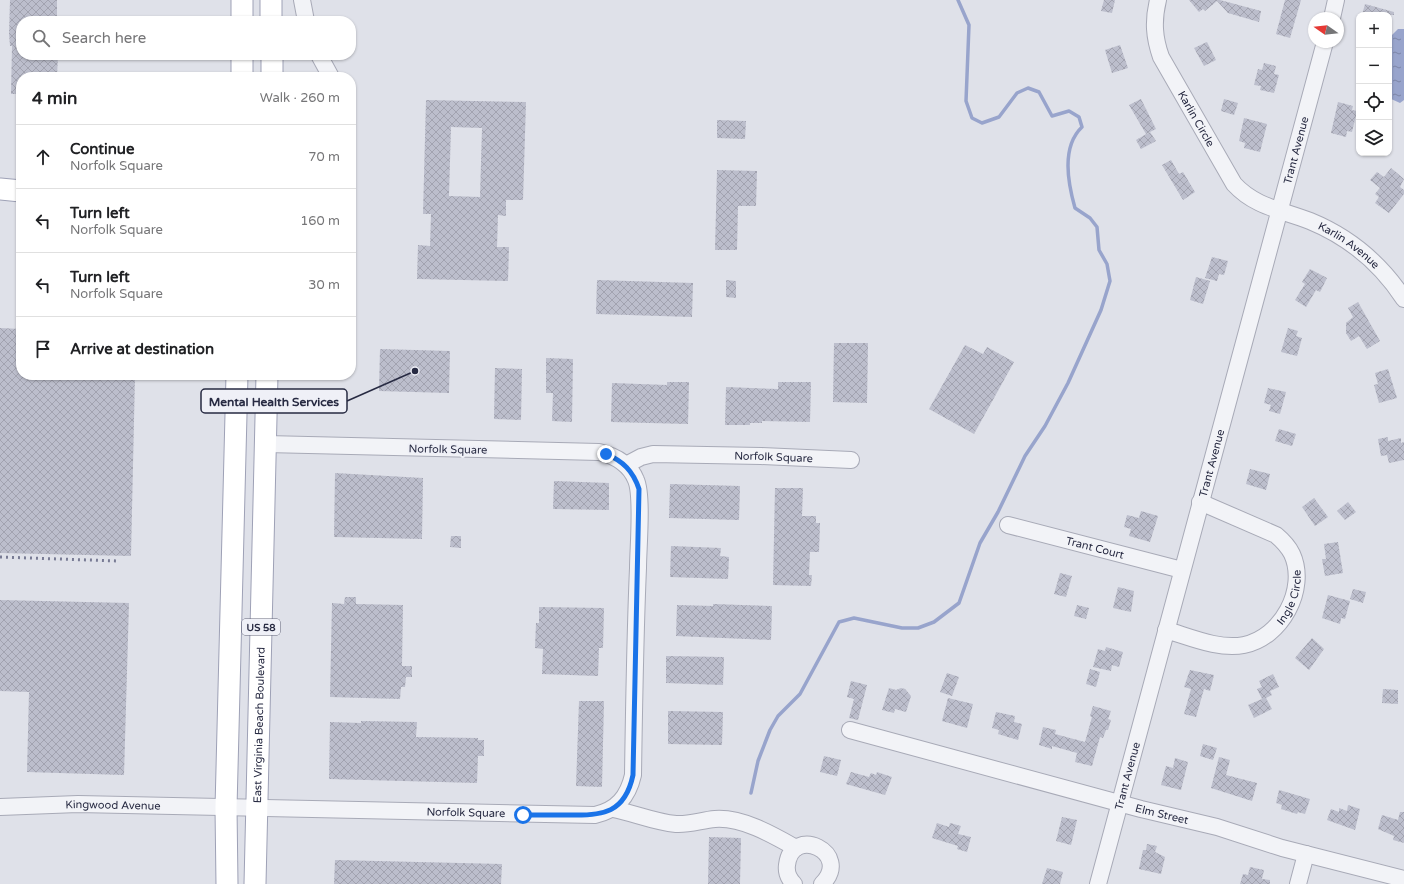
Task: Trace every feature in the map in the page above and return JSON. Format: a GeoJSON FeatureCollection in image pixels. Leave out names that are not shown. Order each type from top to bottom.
{"type":"FeatureCollection","features":[{"type":"Feature","properties":{"kind":"main road"},"geometry":{"type":"LineString","coordinates":[[242,0],[242,16]]}},
{"type":"Feature","properties":{"kind":"main road"},"geometry":{"type":"LineString","coordinates":[[271,0],[271,16]]}},
{"type":"Feature","properties":{"kind":"main road"},"geometry":{"type":"LineString","coordinates":[[242,60],[242,72]]}},
{"type":"Feature","properties":{"kind":"main road"},"geometry":{"type":"LineString","coordinates":[[272,60],[272,72]]}},
{"type":"Feature","properties":{"kind":"main road"},"geometry":{"type":"LineString","coordinates":[[0,189],[16,191]]}},
{"type":"Feature","properties":{"kind":"main road","name":"US 58"},"geometry":{"type":"LineString","coordinates":[[227,884],[226,808],[237,380]]}},
{"type":"Feature","properties":{"kind":"main road","name":"East Virginia Beach Boulevard"},"geometry":{"type":"LineString","coordinates":[[254,884],[267,380]]}},
{"type":"Feature","properties":{"kind":"street"},"geometry":{"type":"LineString","coordinates":[[302,0],[305,16]]}},
{"type":"Feature","properties":{"kind":"street","name":"Karlin Circle"},"geometry":{"type":"LineString","coordinates":[[1158,0],[1154,27],[1156,42],[1161,57],[1231,179],[1244,194],[1255,202],[1280,211]]}},
{"type":"Feature","properties":{"kind":"street"},"geometry":{"type":"LineString","coordinates":[[1333,12],[1336,0]]}},
{"type":"Feature","properties":{"kind":"street","name":"Trant Avenue"},"geometry":{"type":"LineString","coordinates":[[1098,884],[1323,48]]}},
{"type":"Feature","properties":{"kind":"street"},"geometry":{"type":"LineString","coordinates":[[322,60],[328,72]]}},
{"type":"Feature","properties":{"kind":"street","name":"Karlin Avenue"},"geometry":{"type":"LineString","coordinates":[[1280,211],[1315,224],[1348,241],[1382,270],[1404,299]]}},
{"type":"Feature","properties":{"kind":"street","name":"Norfolk Square"},"geometry":{"type":"LineString","coordinates":[[226,808],[595,816],[612,809],[627,794],[633,775],[639,489],[636,480],[626,465],[617,458],[599,452],[266,444]]}},
{"type":"Feature","properties":{"kind":"street","name":"Norfolk Square"},"geometry":{"type":"LineString","coordinates":[[626,465],[641,457],[654,454],[761,456],[851,460]]}},
{"type":"Feature","properties":{"kind":"street","name":"Ingle Circle"},"geometry":{"type":"LineString","coordinates":[[1166,630],[1217,644],[1242,646],[1256,642],[1277,626],[1286,614],[1292,601],[1295,587],[1295,566],[1292,554],[1284,542],[1276,535],[1200,502]]}},
{"type":"Feature","properties":{"kind":"street","name":"Trant Court"},"geometry":{"type":"LineString","coordinates":[[1008,524],[1182,570]]}},
{"type":"Feature","properties":{"kind":"street","name":"Elm Street"},"geometry":{"type":"LineString","coordinates":[[850,730],[1120,803],[1217,826],[1306,854],[1404,879]]}},
{"type":"Feature","properties":{"kind":"street","name":"Kingwood Avenue"},"geometry":{"type":"LineString","coordinates":[[0,807],[78,804],[226,808]]}},
{"type":"Feature","properties":{"kind":"street"},"geometry":{"type":"LineString","coordinates":[[612,809],[661,822],[677,824],[716,819],[730,820],[770,834],[796,848]]}},
{"type":"Feature","properties":{"kind":"street"},"geometry":{"type":"LineString","coordinates":[[794,884],[788,876],[786,868],[790,855],[796,848],[805,845],[813,845],[821,848],[826,853],[830,866],[830,874],[822,884]]}},
{"type":"Feature","properties":{"kind":"street"},"geometry":{"type":"LineString","coordinates":[[1298,884],[1306,854]]}},
{"type":"Feature","properties":{"kind":"water"},"geometry":{"type":"Polygon","coordinates":[[[1398,29],[1404,29],[1404,100],[1400,103],[1392,99],[1392,35],[1398,29]]]}},
{"type":"Feature","properties":{"kind":"building"},"geometry":{"type":"Polygon","coordinates":[[[10,0],[57,0],[57,16],[16,16],[16,60],[58,60],[57,72],[16,72],[16,94],[11,94],[12,46],[10,46],[10,0]]]}},
{"type":"Feature","properties":{"kind":"building"},"geometry":{"type":"Polygon","coordinates":[[[1104,0],[1115,0],[1112,13],[1101,11],[1104,0]]]}},
{"type":"Feature","properties":{"kind":"building"},"geometry":{"type":"Polygon","coordinates":[[[1189,0],[1220,0],[1261,11],[1259,22],[1228,13],[1217,1],[1205,11],[1203,9],[1199,12],[1189,0]]]}},
{"type":"Feature","properties":{"kind":"building"},"geometry":{"type":"Polygon","coordinates":[[[1285,0],[1301,0],[1290,38],[1276,34],[1285,0]]]}},
{"type":"Feature","properties":{"kind":"building"},"geometry":{"type":"Polygon","coordinates":[[[1365,4],[1394,12],[1394,15],[1392,15],[1392,12],[1363,12],[1365,4]]]}},
{"type":"Feature","properties":{"kind":"building"},"geometry":{"type":"Polygon","coordinates":[[[1207,42],[1216,60],[1204,66],[1194,48],[1207,42]]]}},
{"type":"Feature","properties":{"kind":"building"},"geometry":{"type":"Polygon","coordinates":[[[1120,45],[1128,68],[1112,73],[1105,50],[1120,45]]]}},
{"type":"Feature","properties":{"kind":"building"},"geometry":{"type":"Polygon","coordinates":[[[1264,63],[1276,66],[1274,74],[1279,75],[1274,93],[1260,90],[1261,86],[1254,85],[1258,69],[1262,70],[1264,63]]]}},
{"type":"Feature","properties":{"kind":"building"},"geometry":{"type":"Polygon","coordinates":[[[1141,99],[1156,129],[1146,134],[1129,105],[1141,99]]]}},
{"type":"Feature","properties":{"kind":"building"},"geometry":{"type":"Polygon","coordinates":[[[1224,99],[1238,103],[1234,115],[1221,111],[1224,99]]]}},
{"type":"Feature","properties":{"kind":"building"},"geometry":{"type":"Polygon","coordinates":[[[426,100],[526,102],[523,200],[506,200],[506,216],[498,215],[497,247],[509,247],[508,281],[417,279],[418,245],[430,246],[431,214],[423,214],[426,100]],[[451,127],[449,196],[480,197],[482,128],[451,127]]]}},
{"type":"Feature","properties":{"kind":"building"},"geometry":{"type":"Polygon","coordinates":[[[1338,102],[1353,106],[1352,110],[1356,111],[1356,115],[1352,132],[1347,131],[1346,137],[1331,133],[1338,102]]]}},
{"type":"Feature","properties":{"kind":"building"},"geometry":{"type":"Polygon","coordinates":[[[1244,118],[1267,124],[1260,152],[1244,148],[1245,143],[1239,141],[1244,118]]]}},
{"type":"Feature","properties":{"kind":"building"},"geometry":{"type":"Polygon","coordinates":[[[717,120],[746,121],[745,139],[717,138],[717,120]]]}},
{"type":"Feature","properties":{"kind":"building"},"geometry":{"type":"Polygon","coordinates":[[[1150,132],[1156,141],[1141,149],[1136,140],[1150,132]]]}},
{"type":"Feature","properties":{"kind":"building"},"geometry":{"type":"Polygon","coordinates":[[[1171,160],[1179,174],[1183,172],[1195,192],[1183,200],[1162,165],[1171,160]]]}},
{"type":"Feature","properties":{"kind":"building"},"geometry":{"type":"Polygon","coordinates":[[[1391,168],[1404,179],[1400,187],[1404,190],[1404,194],[1389,213],[1375,203],[1379,197],[1375,194],[1380,188],[1370,180],[1377,172],[1384,177],[1391,168]]]}},
{"type":"Feature","properties":{"kind":"building"},"geometry":{"type":"Polygon","coordinates":[[[717,170],[757,171],[756,206],[738,206],[737,250],[715,250],[717,170]]]}},
{"type":"Feature","properties":{"kind":"building"},"geometry":{"type":"Polygon","coordinates":[[[1212,257],[1228,261],[1224,275],[1219,274],[1217,281],[1205,278],[1212,257]]]}},
{"type":"Feature","properties":{"kind":"building"},"geometry":{"type":"Polygon","coordinates":[[[1310,269],[1327,278],[1320,292],[1316,290],[1306,307],[1295,300],[1305,284],[1302,282],[1310,269]]]}},
{"type":"Feature","properties":{"kind":"building"},"geometry":{"type":"Polygon","coordinates":[[[1196,277],[1210,281],[1203,304],[1190,300],[1196,277]]]}},
{"type":"Feature","properties":{"kind":"building"},"geometry":{"type":"Polygon","coordinates":[[[597,280],[693,283],[692,317],[596,314],[597,280]]]}},
{"type":"Feature","properties":{"kind":"building"},"geometry":{"type":"Polygon","coordinates":[[[726,280],[736,281],[736,298],[726,297],[726,280]]]}},
{"type":"Feature","properties":{"kind":"building"},"geometry":{"type":"Polygon","coordinates":[[[1358,302],[1380,341],[1367,349],[1359,336],[1351,341],[1346,333],[1346,323],[1353,317],[1348,308],[1358,302]]]}},
{"type":"Feature","properties":{"kind":"building"},"geometry":{"type":"Polygon","coordinates":[[[0,328],[16,329],[16,380],[135,380],[131,556],[0,553],[0,328]]]}},
{"type":"Feature","properties":{"kind":"building"},"geometry":{"type":"Polygon","coordinates":[[[1288,328],[1298,331],[1296,336],[1302,338],[1297,356],[1281,352],[1288,328]]]}},
{"type":"Feature","properties":{"kind":"building"},"geometry":{"type":"Polygon","coordinates":[[[834,343],[868,343],[867,403],[833,402],[834,343]]]}},
{"type":"Feature","properties":{"kind":"building"},"geometry":{"type":"Polygon","coordinates":[[[965,345],[983,354],[987,347],[1014,362],[974,434],[929,409],[965,345]]]}},
{"type":"Feature","properties":{"kind":"building"},"geometry":{"type":"Polygon","coordinates":[[[380,349],[450,351],[449,393],[379,391],[380,349]]]}},
{"type":"Feature","properties":{"kind":"building"},"geometry":{"type":"Polygon","coordinates":[[[546,358],[573,359],[572,422],[552,421],[553,393],[546,393],[546,358]]]}},
{"type":"Feature","properties":{"kind":"building"},"geometry":{"type":"Polygon","coordinates":[[[495,368],[522,369],[521,420],[494,419],[495,368]]]}},
{"type":"Feature","properties":{"kind":"building"},"geometry":{"type":"Polygon","coordinates":[[[1388,369],[1397,398],[1379,403],[1374,385],[1378,384],[1375,373],[1388,369]]]}},
{"type":"Feature","properties":{"kind":"building"},"geometry":{"type":"Polygon","coordinates":[[[667,382],[689,382],[688,424],[611,422],[612,383],[667,385],[667,382]]]}},
{"type":"Feature","properties":{"kind":"building"},"geometry":{"type":"Polygon","coordinates":[[[778,382],[811,382],[810,422],[762,421],[762,423],[750,423],[750,425],[725,425],[726,387],[778,389],[778,382]]]}},
{"type":"Feature","properties":{"kind":"building"},"geometry":{"type":"Polygon","coordinates":[[[1268,388],[1286,392],[1280,414],[1269,411],[1271,405],[1264,403],[1268,388]]]}},
{"type":"Feature","properties":{"kind":"building"},"geometry":{"type":"Polygon","coordinates":[[[1279,429],[1296,434],[1292,446],[1275,441],[1279,429]]]}},
{"type":"Feature","properties":{"kind":"building"},"geometry":{"type":"Polygon","coordinates":[[[1388,437],[1388,441],[1401,438],[1401,443],[1404,442],[1404,460],[1389,463],[1387,455],[1381,456],[1378,439],[1388,437]]]}},
{"type":"Feature","properties":{"kind":"building"},"geometry":{"type":"Polygon","coordinates":[[[1250,469],[1270,474],[1266,490],[1246,484],[1250,469]]]}},
{"type":"Feature","properties":{"kind":"building"},"geometry":{"type":"Polygon","coordinates":[[[335,473],[423,478],[422,539],[334,537],[335,473]]]}},
{"type":"Feature","properties":{"kind":"building"},"geometry":{"type":"Polygon","coordinates":[[[554,481],[609,483],[609,510],[553,509],[554,481]]]}},
{"type":"Feature","properties":{"kind":"building"},"geometry":{"type":"Polygon","coordinates":[[[670,484],[740,486],[739,520],[669,518],[670,484]]]}},
{"type":"Feature","properties":{"kind":"building"},"geometry":{"type":"Polygon","coordinates":[[[775,488],[803,488],[802,516],[816,516],[816,523],[820,523],[819,552],[810,552],[809,575],[812,575],[811,586],[773,585],[775,488]]]}},
{"type":"Feature","properties":{"kind":"building"},"geometry":{"type":"Polygon","coordinates":[[[1314,498],[1328,517],[1315,526],[1302,507],[1314,498]]]}},
{"type":"Feature","properties":{"kind":"building"},"geometry":{"type":"Polygon","coordinates":[[[1348,502],[1356,512],[1345,520],[1337,511],[1348,502]]]}},
{"type":"Feature","properties":{"kind":"building"},"geometry":{"type":"Polygon","coordinates":[[[1141,511],[1158,516],[1150,542],[1129,536],[1131,529],[1124,527],[1127,515],[1139,518],[1141,511]]]}},
{"type":"Feature","properties":{"kind":"building"},"geometry":{"type":"Polygon","coordinates":[[[451,536],[461,536],[461,548],[450,547],[451,536]]]}},
{"type":"Feature","properties":{"kind":"building"},"geometry":{"type":"Polygon","coordinates":[[[1338,542],[1343,573],[1325,576],[1322,559],[1326,559],[1324,544],[1338,542]]]}},
{"type":"Feature","properties":{"kind":"building"},"geometry":{"type":"Polygon","coordinates":[[[671,546],[721,548],[720,556],[729,557],[728,579],[670,577],[671,546]]]}},
{"type":"Feature","properties":{"kind":"building"},"geometry":{"type":"Polygon","coordinates":[[[1060,573],[1072,576],[1066,597],[1054,594],[1060,573]]]}},
{"type":"Feature","properties":{"kind":"building"},"geometry":{"type":"Polygon","coordinates":[[[1118,587],[1134,591],[1131,612],[1113,608],[1118,587]]]}},
{"type":"Feature","properties":{"kind":"building"},"geometry":{"type":"Polygon","coordinates":[[[1353,589],[1366,592],[1363,603],[1350,599],[1353,589]]]}},
{"type":"Feature","properties":{"kind":"building"},"geometry":{"type":"Polygon","coordinates":[[[1328,595],[1350,601],[1345,619],[1341,618],[1340,624],[1322,618],[1328,595]]]}},
{"type":"Feature","properties":{"kind":"building"},"geometry":{"type":"Polygon","coordinates":[[[345,597],[356,597],[356,604],[403,605],[402,666],[412,666],[412,677],[406,677],[405,687],[401,687],[400,699],[330,697],[332,603],[344,604],[345,597]]]}},
{"type":"Feature","properties":{"kind":"building"},"geometry":{"type":"Polygon","coordinates":[[[0,600],[129,603],[124,775],[27,772],[29,692],[0,691],[0,600]]]}},
{"type":"Feature","properties":{"kind":"building"},"geometry":{"type":"Polygon","coordinates":[[[713,604],[772,606],[771,640],[676,636],[677,605],[713,606],[713,604]]]}},
{"type":"Feature","properties":{"kind":"building"},"geometry":{"type":"Polygon","coordinates":[[[1077,605],[1089,608],[1086,619],[1074,616],[1077,605]]]}},
{"type":"Feature","properties":{"kind":"building"},"geometry":{"type":"Polygon","coordinates":[[[539,607],[604,608],[603,648],[599,648],[598,676],[542,674],[543,649],[535,648],[536,623],[539,623],[539,607]]]}},
{"type":"Feature","properties":{"kind":"building"},"geometry":{"type":"Polygon","coordinates":[[[1312,638],[1324,649],[1309,670],[1295,658],[1312,638]]]}},
{"type":"Feature","properties":{"kind":"building"},"geometry":{"type":"Polygon","coordinates":[[[1106,647],[1123,652],[1119,667],[1112,665],[1111,671],[1093,667],[1098,649],[1105,651],[1106,647]]]}},
{"type":"Feature","properties":{"kind":"building"},"geometry":{"type":"Polygon","coordinates":[[[666,656],[724,657],[723,685],[666,683],[666,656]]]}},
{"type":"Feature","properties":{"kind":"building"},"geometry":{"type":"Polygon","coordinates":[[[1090,669],[1100,672],[1096,687],[1086,684],[1090,669]]]}},
{"type":"Feature","properties":{"kind":"building"},"geometry":{"type":"Polygon","coordinates":[[[1190,670],[1214,675],[1210,691],[1204,689],[1196,717],[1184,714],[1191,689],[1184,687],[1190,670]]]}},
{"type":"Feature","properties":{"kind":"building"},"geometry":{"type":"Polygon","coordinates":[[[947,673],[959,677],[952,696],[940,692],[947,673]]]}},
{"type":"Feature","properties":{"kind":"building"},"geometry":{"type":"Polygon","coordinates":[[[1273,674],[1279,687],[1270,691],[1272,695],[1266,698],[1272,709],[1254,718],[1248,705],[1262,699],[1257,689],[1262,687],[1259,681],[1273,674]]]}},
{"type":"Feature","properties":{"kind":"building"},"geometry":{"type":"Polygon","coordinates":[[[851,681],[867,685],[858,720],[849,718],[854,699],[847,697],[851,681]]]}},
{"type":"Feature","properties":{"kind":"building"},"geometry":{"type":"Polygon","coordinates":[[[889,688],[896,690],[901,688],[905,689],[911,696],[906,712],[895,709],[894,713],[882,710],[889,688]]]}},
{"type":"Feature","properties":{"kind":"building"},"geometry":{"type":"Polygon","coordinates":[[[1383,689],[1398,690],[1398,704],[1382,703],[1383,689]]]}},
{"type":"Feature","properties":{"kind":"building"},"geometry":{"type":"Polygon","coordinates":[[[948,698],[973,704],[967,728],[942,721],[948,698]]]}},
{"type":"Feature","properties":{"kind":"building"},"geometry":{"type":"Polygon","coordinates":[[[579,701],[604,701],[602,787],[576,786],[579,701]]]}},
{"type":"Feature","properties":{"kind":"building"},"geometry":{"type":"Polygon","coordinates":[[[1093,706],[1111,711],[1108,719],[1111,720],[1108,730],[1106,730],[1103,738],[1100,737],[1092,766],[1075,762],[1077,753],[1052,746],[1052,749],[1039,745],[1043,727],[1056,730],[1055,734],[1085,742],[1092,717],[1090,716],[1093,706]]]}},
{"type":"Feature","properties":{"kind":"building"},"geometry":{"type":"Polygon","coordinates":[[[668,711],[723,712],[722,745],[668,744],[668,711]]]}},
{"type":"Feature","properties":{"kind":"building"},"geometry":{"type":"Polygon","coordinates":[[[996,712],[1015,716],[1014,722],[1022,724],[1018,740],[998,734],[999,730],[992,728],[996,712]]]}},
{"type":"Feature","properties":{"kind":"building"},"geometry":{"type":"Polygon","coordinates":[[[361,721],[417,722],[416,737],[478,738],[478,740],[484,740],[484,756],[478,756],[477,783],[329,779],[330,722],[361,723],[361,721]]]}},
{"type":"Feature","properties":{"kind":"building"},"geometry":{"type":"Polygon","coordinates":[[[1203,744],[1217,748],[1213,760],[1200,756],[1203,744]]]}},
{"type":"Feature","properties":{"kind":"building"},"geometry":{"type":"Polygon","coordinates":[[[824,756],[841,760],[837,776],[820,772],[824,756]]]}},
{"type":"Feature","properties":{"kind":"building"},"geometry":{"type":"Polygon","coordinates":[[[1219,757],[1230,760],[1226,775],[1257,783],[1252,801],[1211,788],[1219,757]]]}},
{"type":"Feature","properties":{"kind":"building"},"geometry":{"type":"Polygon","coordinates":[[[1175,758],[1188,762],[1181,790],[1161,785],[1166,766],[1173,768],[1175,758]]]}},
{"type":"Feature","properties":{"kind":"building"},"geometry":{"type":"Polygon","coordinates":[[[851,772],[869,777],[871,773],[876,775],[877,772],[892,777],[885,795],[846,784],[851,772]]]}},
{"type":"Feature","properties":{"kind":"building"},"geometry":{"type":"Polygon","coordinates":[[[1279,790],[1310,799],[1305,814],[1298,812],[1297,814],[1281,809],[1282,805],[1276,803],[1279,790]]]}},
{"type":"Feature","properties":{"kind":"building"},"geometry":{"type":"Polygon","coordinates":[[[1348,805],[1360,809],[1355,830],[1327,820],[1331,809],[1339,812],[1339,808],[1347,811],[1348,805]]]}},
{"type":"Feature","properties":{"kind":"building"},"geometry":{"type":"Polygon","coordinates":[[[1400,812],[1404,812],[1404,843],[1393,840],[1394,836],[1378,829],[1382,815],[1398,820],[1400,812]]]}},
{"type":"Feature","properties":{"kind":"building"},"geometry":{"type":"Polygon","coordinates":[[[1062,817],[1077,820],[1071,845],[1056,841],[1062,817]]]}},
{"type":"Feature","properties":{"kind":"building"},"geometry":{"type":"Polygon","coordinates":[[[937,823],[949,827],[950,823],[961,826],[958,834],[971,837],[967,852],[957,849],[958,846],[932,838],[937,823]]]}},
{"type":"Feature","properties":{"kind":"building"},"geometry":{"type":"Polygon","coordinates":[[[709,837],[741,838],[740,884],[708,884],[709,837]]]}},
{"type":"Feature","properties":{"kind":"building"},"geometry":{"type":"Polygon","coordinates":[[[1147,844],[1157,846],[1155,852],[1165,857],[1161,874],[1139,869],[1143,850],[1146,850],[1147,844]]]}},
{"type":"Feature","properties":{"kind":"building"},"geometry":{"type":"Polygon","coordinates":[[[335,860],[502,864],[501,884],[334,884],[335,860]]]}},
{"type":"Feature","properties":{"kind":"building"},"geometry":{"type":"Polygon","coordinates":[[[1250,867],[1264,870],[1262,879],[1270,880],[1270,884],[1240,884],[1243,874],[1248,875],[1250,867]]]}},
{"type":"Feature","properties":{"kind":"building"},"geometry":{"type":"Polygon","coordinates":[[[1047,868],[1063,872],[1060,884],[1042,884],[1047,868]]]}},
{"type":"Feature","properties":{"kind":"waterway"},"geometry":{"type":"LineString","coordinates":[[751,793],[758,761],[770,730],[778,716],[800,694],[839,622],[854,618],[902,628],[918,628],[934,622],[959,603],[980,543],[998,512],[1025,456],[1045,426],[1068,383],[1101,310],[1110,281],[1107,264],[1099,250],[1097,227],[1090,218],[1075,208],[1070,188],[1068,166],[1069,155],[1075,135],[1082,127],[1079,117],[1069,111],[1052,116],[1039,92],[1028,88],[1017,93],[999,117],[982,123],[972,118],[966,101],[969,25],[958,0]]}},
{"type":"Feature","properties":{"kind":"railway"},"geometry":{"type":"LineString","coordinates":[[0,557],[118,561]]}},
{"type":"Feature","properties":{"kind":"place","name":"Mental Health Services"},"geometry":{"type":"Point","coordinates":[415,371]}},
{"type":"Feature","properties":{"kind":"route"},"geometry":{"type":"LineString","coordinates":[[523,815],[595,816],[606,813],[622,801],[631,786],[633,775],[639,489],[636,480],[626,465],[617,458],[606,454]]}}]}
